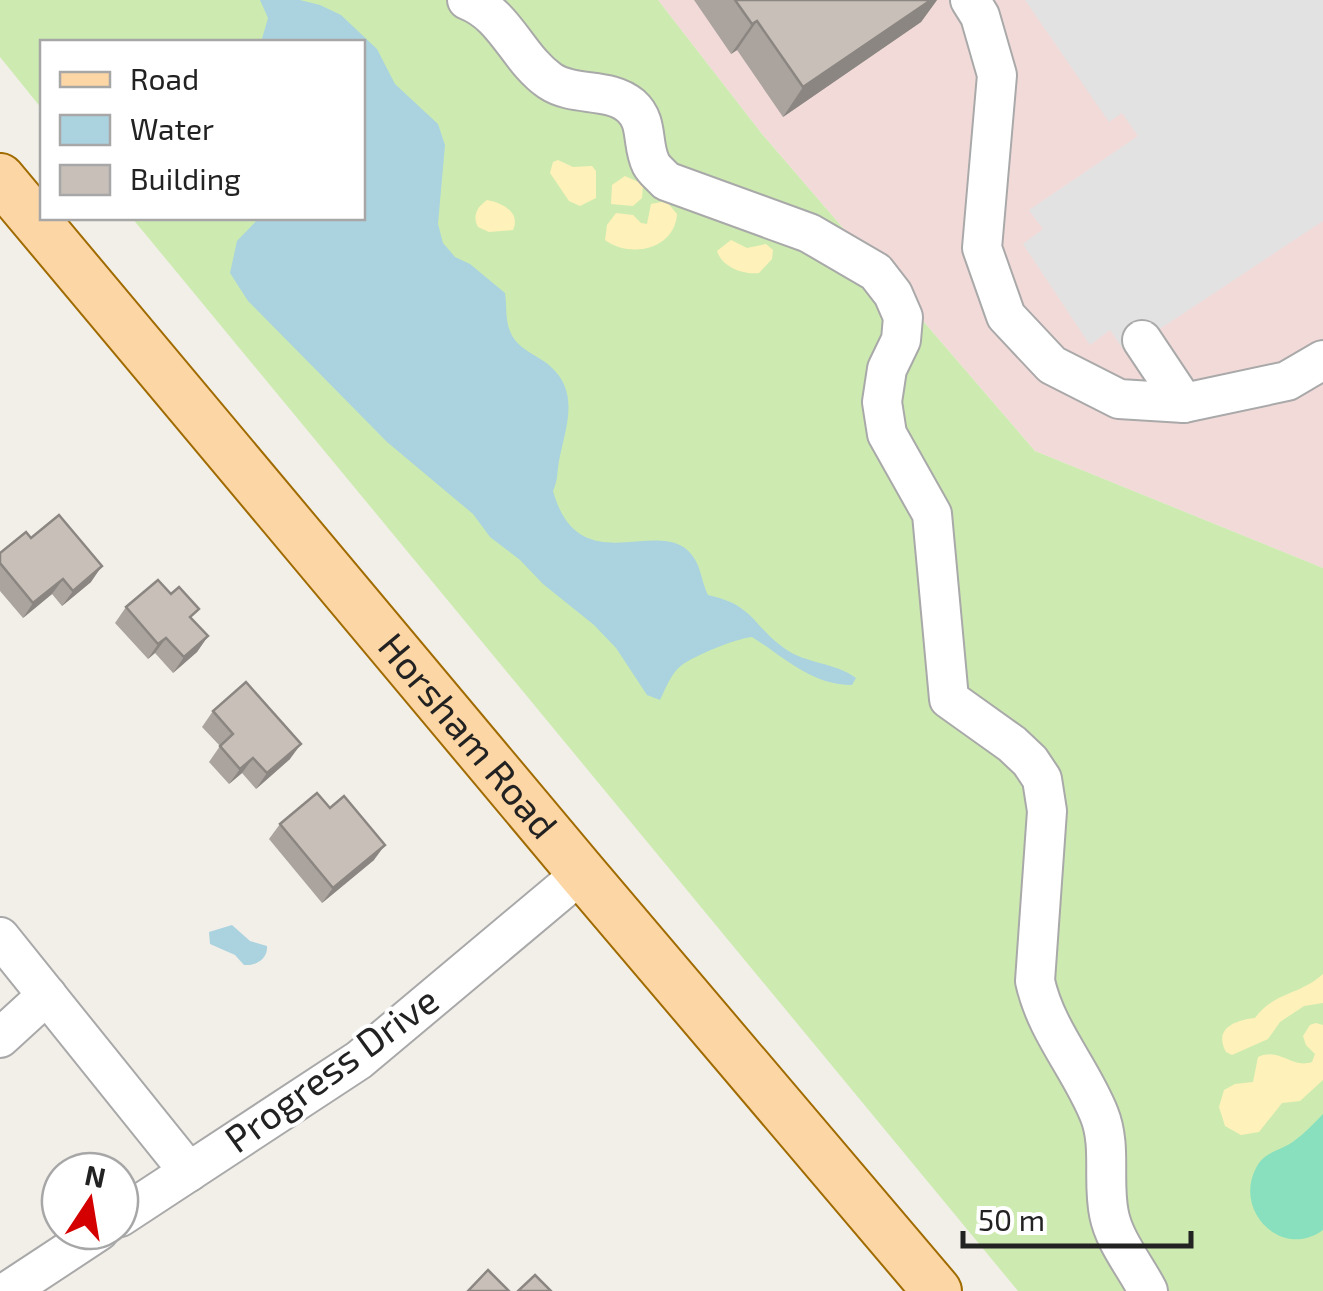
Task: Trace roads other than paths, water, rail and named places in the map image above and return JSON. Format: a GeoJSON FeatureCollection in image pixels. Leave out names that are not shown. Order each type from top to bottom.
{"type":"FeatureCollection","features":[{"type":"Feature","properties":{"kind":"main road","name":"Horsham Road"},"geometry":{"type":"LineString","coordinates":[[0,178],[937,1291]]}},
{"type":"Feature","properties":{"kind":"street"},"geometry":{"type":"LineString","coordinates":[[468,0],[482,6],[502,24],[548,80],[568,90],[629,104],[642,120],[651,164],[666,181],[809,233],[876,272],[894,294],[903,317],[902,340],[886,369],[882,402],[887,434],[932,514],[949,698],[1012,744],[1042,779],[1047,811],[1035,980],[1047,1021],[1098,1111],[1107,1138],[1105,1192],[1110,1220],[1148,1291]]}},
{"type":"Feature","properties":{"kind":"street"},"geometry":{"type":"LineString","coordinates":[[970,0],[980,16],[997,75],[982,248],[1006,316],[1052,366],[1119,399],[1184,403],[1287,381],[1323,360]]}},
{"type":"Feature","properties":{"kind":"street"},"geometry":{"type":"LineString","coordinates":[[1142,340],[1184,403]]}},
{"type":"Feature","properties":{"kind":"street","name":"Progress Drive"},"geometry":{"type":"LineString","coordinates":[[140,1204],[359,1060],[582,873]]}},
{"type":"Feature","properties":{"kind":"street"},"geometry":{"type":"LineString","coordinates":[[0,937],[189,1172]]}},
{"type":"Feature","properties":{"kind":"street"},"geometry":{"type":"LineString","coordinates":[[0,1038],[47,996]]}},
{"type":"Feature","properties":{"kind":"street"},"geometry":{"type":"LineString","coordinates":[[8,1291],[69,1251]]}},
{"type":"Feature","properties":{"kind":"water"},"geometry":{"type":"Polygon","coordinates":[[[260,0],[300,0],[341,15],[377,49],[395,84],[438,124],[445,145],[438,224],[443,243],[455,257],[470,264],[505,293],[507,322],[513,337],[550,366],[565,388],[567,424],[553,491],[566,519],[582,535],[602,542],[663,541],[680,545],[694,558],[708,595],[744,610],[792,653],[856,678],[852,685],[811,675],[752,637],[716,648],[682,665],[660,700],[647,695],[616,648],[594,625],[543,584],[490,537],[473,514],[387,442],[248,301],[230,273],[237,241],[257,220],[365,220],[365,40],[262,40],[268,18],[260,0]]]}},
{"type":"Feature","properties":{"kind":"water"},"geometry":{"type":"Polygon","coordinates":[[[232,925],[250,941],[267,946],[260,961],[244,965],[235,955],[210,944],[209,932],[232,925]]]}}]}
